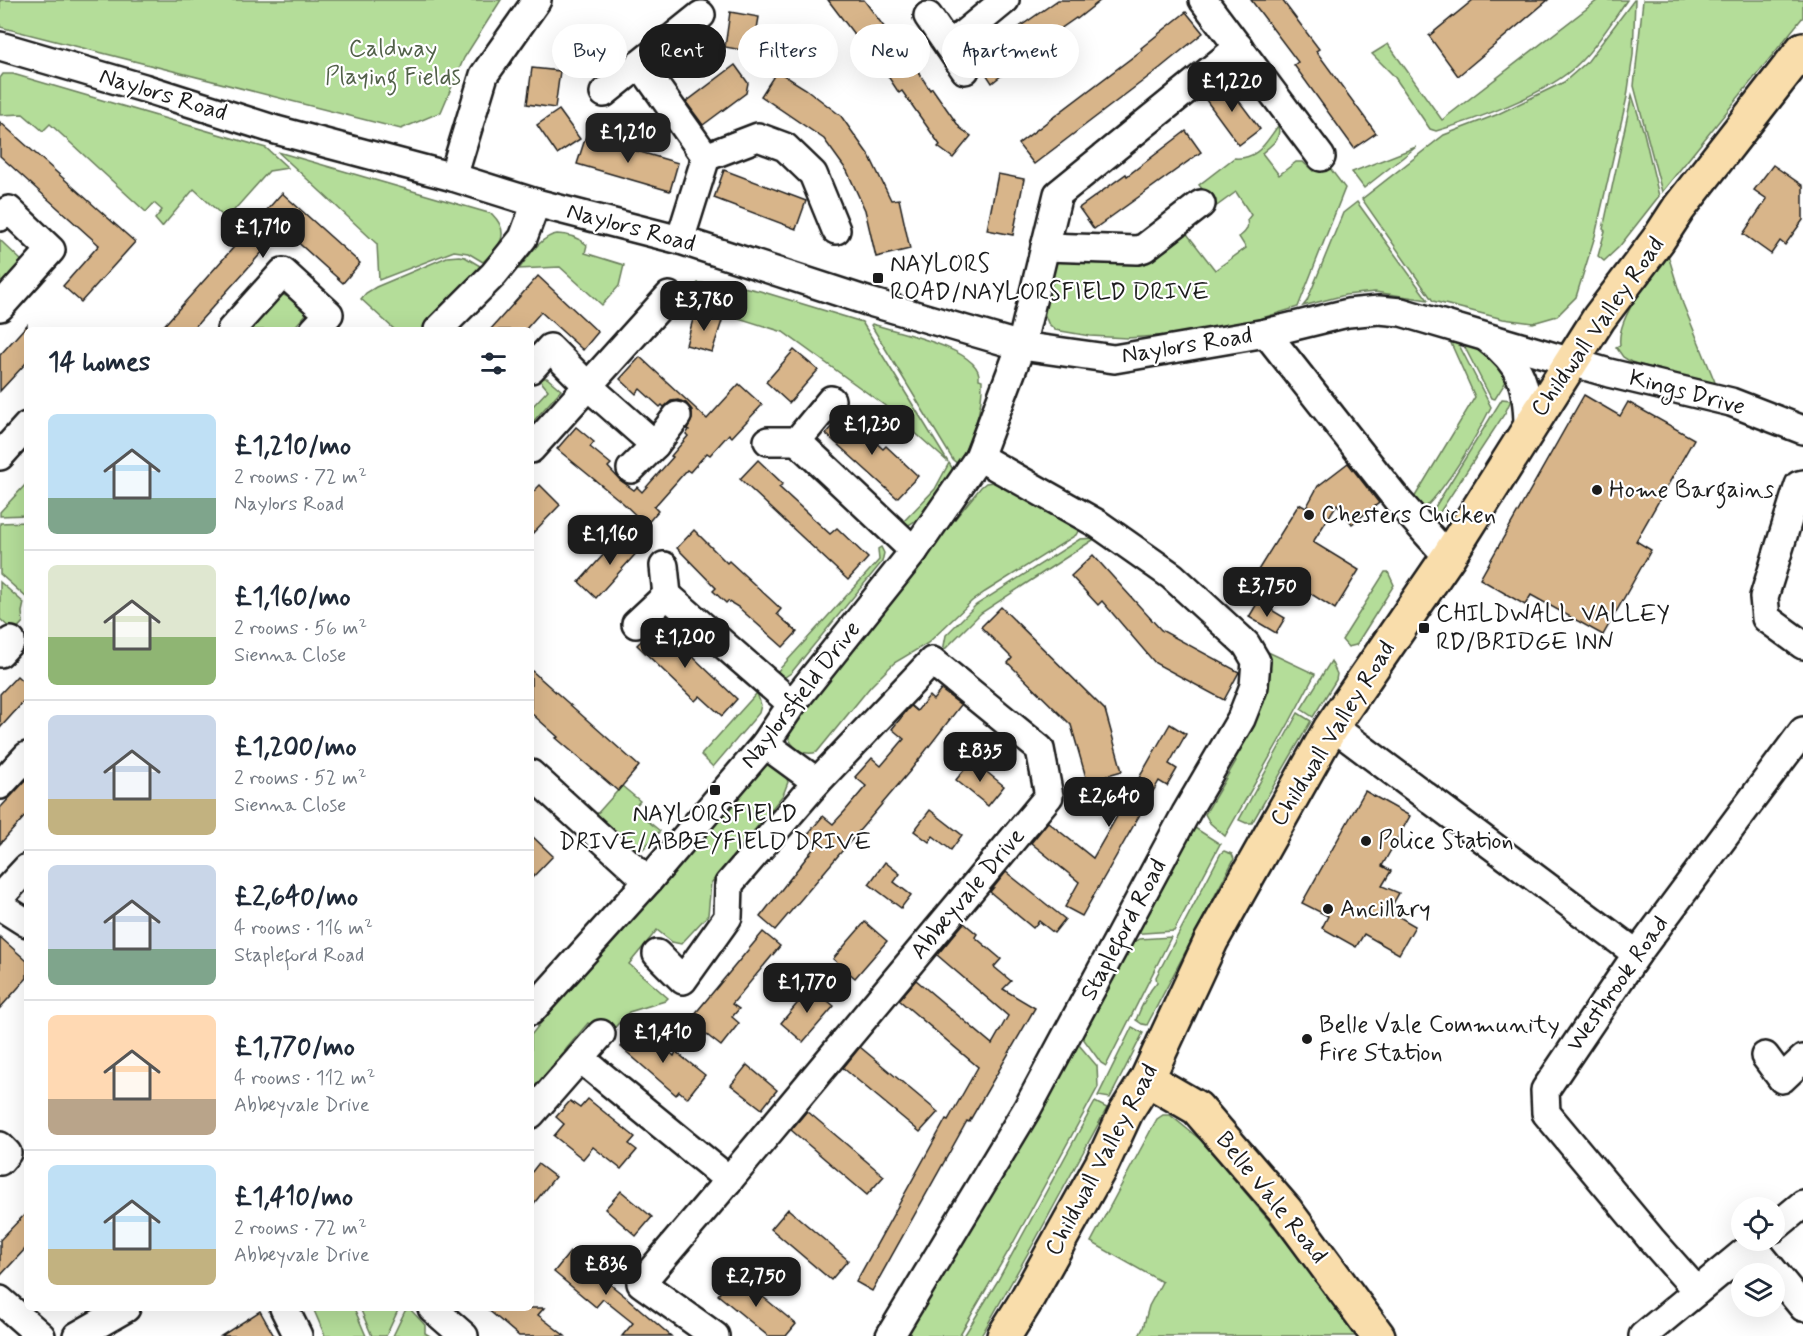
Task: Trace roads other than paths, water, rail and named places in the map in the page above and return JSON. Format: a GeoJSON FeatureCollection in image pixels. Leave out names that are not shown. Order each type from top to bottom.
{"type":"FeatureCollection","features":[{"type":"Feature","properties":{"kind":"main road","name":"Childwall Valley Road"},"geometry":{"type":"LineString","coordinates":[[1004,1336],[1102,1164],[1126,1112],[1147,1079],[1211,941],[1332,726],[1448,557],[1599,318],[1658,240],[1679,208],[1803,49]]}},
{"type":"Feature","properties":{"kind":"main road","name":"Belle Vale Road"},"geometry":{"type":"LineString","coordinates":[[1147,1079],[1197,1108],[1286,1210],[1378,1336]]}},
{"type":"Feature","properties":{"kind":"street"},"geometry":{"type":"LineString","coordinates":[[453,177],[484,75],[537,0]]}},
{"type":"Feature","properties":{"kind":"street"},"geometry":{"type":"LineString","coordinates":[[976,24],[1005,0]]}},
{"type":"Feature","properties":{"kind":"street"},"geometry":{"type":"LineString","coordinates":[[1203,0],[1321,158]]}},
{"type":"Feature","properties":{"kind":"street"},"geometry":{"type":"LineString","coordinates":[[690,24],[701,15]]}},
{"type":"Feature","properties":{"kind":"street"},"geometry":{"type":"LineString","coordinates":[[928,16],[942,36]]}},
{"type":"Feature","properties":{"kind":"street","name":"Naylorsfield Drive"},"geometry":{"type":"LineString","coordinates":[[534,1008],[648,881],[765,744],[792,704],[914,550],[979,457],[1021,346],[1058,194],[1239,47]]}},
{"type":"Feature","properties":{"kind":"street","name":"Naylors Road"},"geometry":{"type":"LineString","coordinates":[[3,52],[144,87],[276,130],[453,177],[536,203],[680,240],[870,302],[1021,346],[1114,359],[1266,333],[1348,314],[1379,310],[1401,312],[1571,360]]}},
{"type":"Feature","properties":{"kind":"street"},"geometry":{"type":"LineString","coordinates":[[604,93],[639,65]]}},
{"type":"Feature","properties":{"kind":"street"},"geometry":{"type":"LineString","coordinates":[[650,78],[706,157]]}},
{"type":"Feature","properties":{"kind":"street"},"geometry":{"type":"LineString","coordinates":[[706,157],[758,137],[785,147],[813,174],[836,230]]}},
{"type":"Feature","properties":{"kind":"street"},"geometry":{"type":"LineString","coordinates":[[680,240],[706,157]]}},
{"type":"Feature","properties":{"kind":"street"},"geometry":{"type":"LineString","coordinates":[[441,327],[494,274],[523,238],[536,203]]}},
{"type":"Feature","properties":{"kind":"street"},"geometry":{"type":"LineString","coordinates":[[1045,247],[1137,250],[1144,248],[1201,204]]}},
{"type":"Feature","properties":{"kind":"street"},"geometry":{"type":"LineString","coordinates":[[0,217],[9,210],[51,250],[0,307]]}},
{"type":"Feature","properties":{"kind":"street"},"geometry":{"type":"LineString","coordinates":[[234,327],[284,272],[329,314],[317,327]]}},
{"type":"Feature","properties":{"kind":"street"},"geometry":{"type":"LineString","coordinates":[[534,446],[669,296]]}},
{"type":"Feature","properties":{"kind":"street","name":"Naylors Road"},"geometry":{"type":"LineString","coordinates":[[1266,333],[1399,502],[1448,557]]}},
{"type":"Feature","properties":{"kind":"street"},"geometry":{"type":"LineString","coordinates":[[1486,336],[1509,356],[1525,385],[1528,429]]}},
{"type":"Feature","properties":{"kind":"street"},"geometry":{"type":"LineString","coordinates":[[534,366],[550,348],[588,386],[655,445]]}},
{"type":"Feature","properties":{"kind":"street","name":"Kings Drive"},"geometry":{"type":"LineString","coordinates":[[1571,360],[1609,373],[1731,402],[1803,430]]}},
{"type":"Feature","properties":{"kind":"street"},"geometry":{"type":"LineString","coordinates":[[797,441],[831,400]]}},
{"type":"Feature","properties":{"kind":"street"},"geometry":{"type":"LineString","coordinates":[[631,469],[655,445],[676,416]]}},
{"type":"Feature","properties":{"kind":"street"},"geometry":{"type":"LineString","coordinates":[[0,456],[24,429]]}},
{"type":"Feature","properties":{"kind":"street"},"geometry":{"type":"LineString","coordinates":[[768,441],[797,441],[914,550]]}},
{"type":"Feature","properties":{"kind":"street","name":"Stapleford Road"},"geometry":{"type":"LineString","coordinates":[[890,1336],[1033,1100],[1181,822],[1240,719],[1254,686],[1256,661],[1246,644],[1172,576],[1098,524],[979,457]]}},
{"type":"Feature","properties":{"kind":"street"},"geometry":{"type":"LineString","coordinates":[[1803,484],[1799,485],[1764,597],[1766,618],[1803,645]]}},
{"type":"Feature","properties":{"kind":"street"},"geometry":{"type":"LineString","coordinates":[[664,566],[667,595],[792,704]]}},
{"type":"Feature","properties":{"kind":"street"},"geometry":{"type":"LineString","coordinates":[[636,624],[667,595]]}},
{"type":"Feature","properties":{"kind":"street","name":"Abbeyvale Drive"},"geometry":{"type":"LineString","coordinates":[[657,954],[683,980],[728,917],[729,884],[817,782],[932,661],[1040,749],[1049,796],[642,1283],[715,1336]]}},
{"type":"Feature","properties":{"kind":"street"},"geometry":{"type":"LineString","coordinates":[[1332,726],[1637,954]]}},
{"type":"Feature","properties":{"kind":"street","name":"Westbrook Road"},"geometry":{"type":"LineString","coordinates":[[1697,1291],[1546,1113],[1545,1090],[1637,954],[1803,731]]}},
{"type":"Feature","properties":{"kind":"street"},"geometry":{"type":"LineString","coordinates":[[765,744],[817,782]]}},
{"type":"Feature","properties":{"kind":"street"},"geometry":{"type":"LineString","coordinates":[[0,785],[24,759]]}},
{"type":"Feature","properties":{"kind":"street"},"geometry":{"type":"LineString","coordinates":[[534,777],[648,881]]}},
{"type":"Feature","properties":{"kind":"street"},"geometry":{"type":"LineString","coordinates":[[0,897],[24,871]]}},
{"type":"Feature","properties":{"kind":"street"},"geometry":{"type":"LineString","coordinates":[[0,906],[24,921]]}},
{"type":"Feature","properties":{"kind":"street"},"geometry":{"type":"LineString","coordinates":[[534,1111],[601,1034]]}},
{"type":"Feature","properties":{"kind":"street"},"geometry":{"type":"LineString","coordinates":[[1764,1056],[1782,1078],[1803,1059]]}},
{"type":"Feature","properties":{"kind":"street"},"geometry":{"type":"LineString","coordinates":[[580,1058],[729,1180]]}},
{"type":"Feature","properties":{"kind":"street"},"geometry":{"type":"LineString","coordinates":[[1785,1219],[1803,1204]]}},
{"type":"Feature","properties":{"kind":"street"},"geometry":{"type":"LineString","coordinates":[[1643,1336],[1746,1251]]}},
{"type":"Feature","properties":{"kind":"street"},"geometry":{"type":"LineString","coordinates":[[1762,1251],[1803,1307]]}},
{"type":"Feature","properties":{"kind":"street"},"geometry":{"type":"LineString","coordinates":[[0,1299],[41,1336]]}},
{"type":"Feature","properties":{"kind":"street"},"geometry":{"type":"LineString","coordinates":[[77,1336],[121,1311]]}},
{"type":"Feature","properties":{"kind":"street"},"geometry":{"type":"LineString","coordinates":[[286,1311],[298,1336]]}},
{"type":"Feature","properties":{"kind":"street"},"geometry":{"type":"LineString","coordinates":[[435,1311],[455,1333]]}},
{"type":"Feature","properties":{"kind":"place","name":"NAYLORS ROAD/NAYLORSFIELD DRIVE"},"geometry":{"type":"Point","coordinates":[878,278]}},
{"type":"Feature","properties":{"kind":"place","name":"Home Bargains"},"geometry":{"type":"Point","coordinates":[1597,490]}},
{"type":"Feature","properties":{"kind":"place","name":"Chesters Chicken"},"geometry":{"type":"Point","coordinates":[1309,515]}},
{"type":"Feature","properties":{"kind":"place","name":"CHILDWALL VALLEY RD/BRIDGE INN"},"geometry":{"type":"Point","coordinates":[1424,628]}},
{"type":"Feature","properties":{"kind":"place","name":"NAYLORSFIELD DRIVE/ABBEYFIELD DRIVE"},"geometry":{"type":"Point","coordinates":[715,790]}},
{"type":"Feature","properties":{"kind":"place","name":"Police Station"},"geometry":{"type":"Point","coordinates":[1366,841]}},
{"type":"Feature","properties":{"kind":"place","name":"Ancillary"},"geometry":{"type":"Point","coordinates":[1328,909]}},
{"type":"Feature","properties":{"kind":"place","name":"Belle Vale Community Fire Station"},"geometry":{"type":"Point","coordinates":[1307,1039]}},
{"type":"Feature","properties":{"kind":"park label","name":"Caldway Playing Fields"},"geometry":{"type":"Point","coordinates":[393,63]}}]}
